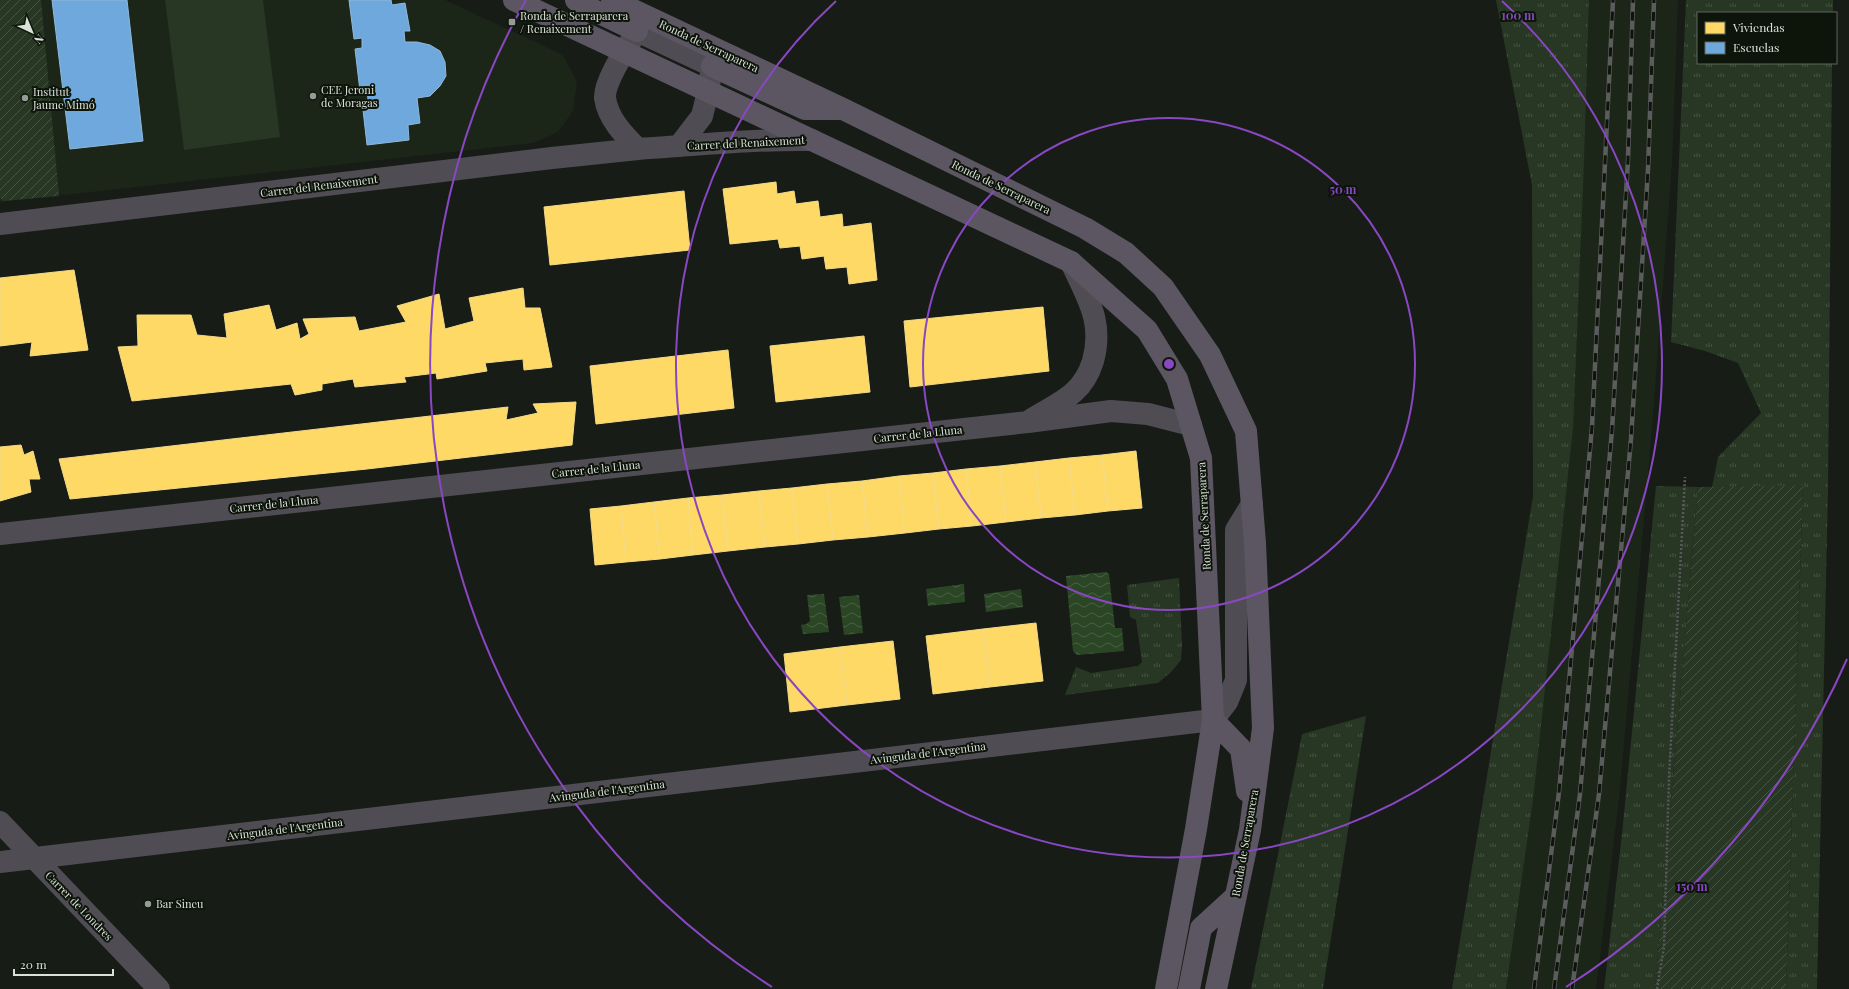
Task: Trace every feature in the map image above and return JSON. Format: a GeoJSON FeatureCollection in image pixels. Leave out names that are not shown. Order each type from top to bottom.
{"type":"FeatureCollection","features":[{"type":"Feature","properties":{"kind":"street","name":"Ronda de Serraparera"},"geometry":{"type":"LineString","coordinates":[[514,0],[1072,262],[1146,330],[1178,379],[1201,458],[1213,720],[1196,830],[1166,989]]}},
{"type":"Feature","properties":{"kind":"street"},"geometry":{"type":"LineString","coordinates":[[576,0],[581,4],[637,31],[610,77],[605,97],[611,117],[622,133],[638,149],[679,146]]}},
{"type":"Feature","properties":{"kind":"street","name":"Ronda de Serraparera"},"geometry":{"type":"LineString","coordinates":[[612,0],[843,109],[1085,228],[1126,253],[1163,287],[1210,355],[1246,431],[1252,504],[1263,728],[1250,830],[1216,989]]}},
{"type":"Feature","properties":{"kind":"street","name":"Ronda de Serraparera"},"geometry":{"type":"LineString","coordinates":[[637,31],[712,66],[702,116],[679,146]]}},
{"type":"Feature","properties":{"kind":"street"},"geometry":{"type":"LineString","coordinates":[[712,66],[805,109],[843,109]]}},
{"type":"Feature","properties":{"kind":"street","name":"Carrer del Renaixement"},"geometry":{"type":"LineString","coordinates":[[679,146],[774,139],[812,140]]}},
{"type":"Feature","properties":{"kind":"street","name":"Carrer del Renaixement"},"geometry":{"type":"LineString","coordinates":[[0,224],[638,149]]}},
{"type":"Feature","properties":{"kind":"street"},"geometry":{"type":"LineString","coordinates":[[1028,422],[1074,392],[1089,375],[1096,351],[1098,337],[1094,314],[1072,262]]}},
{"type":"Feature","properties":{"kind":"street","name":"Carrer de la Lluna"},"geometry":{"type":"LineString","coordinates":[[0,534],[1028,422],[1112,411],[1148,414],[1191,425]]}},
{"type":"Feature","properties":{"kind":"street","name":"Ronda de Serraparera"},"geometry":{"type":"LineString","coordinates":[[1213,720],[1227,702],[1236,680],[1236,530],[1252,504]]}},
{"type":"Feature","properties":{"kind":"street"},"geometry":{"type":"LineString","coordinates":[[1213,720],[1242,749],[1247,784],[1250,830]]}},
{"type":"Feature","properties":{"kind":"street","name":"Avinguda de l'Argentina"},"geometry":{"type":"LineString","coordinates":[[0,862],[1213,720]]}},
{"type":"Feature","properties":{"kind":"street","name":"Carrer de Londres"},"geometry":{"type":"LineString","coordinates":[[0,822],[159,989]]}},
{"type":"Feature","properties":{"kind":"street"},"geometry":{"type":"LineString","coordinates":[[1189,989],[1201,928],[1236,896]]}},
{"type":"Feature","properties":{"kind":"path"},"geometry":{"type":"LineString","coordinates":[[1657,989],[1664,947],[1669,777],[1685,477]]}},
{"type":"Feature","properties":{"kind":"shaded area","name":"CEE Jeroni de Moragas"},"geometry":{"type":"Polygon","coordinates":[[[0,0],[445,0],[563,55],[577,82],[573,111],[558,132],[533,143],[0,202],[0,0]]]}},
{"type":"Feature","properties":{"kind":"shaded area"},"geometry":{"type":"Polygon","coordinates":[[[1589,0],[1678,0],[1672,164],[1652,429],[1619,799],[1596,989],[1506,989],[1533,800],[1584,163],[1589,0]]]}},
{"type":"Feature","properties":{"kind":"green space","name":"Institut Jaume Mimó"},"geometry":{"type":"Polygon","coordinates":[[[0,0],[41,0],[59,196],[3,201],[0,198],[0,0]]]}},
{"type":"Feature","properties":{"kind":"green space"},"geometry":{"type":"Polygon","coordinates":[[[165,0],[263,0],[280,137],[184,150],[165,0]]]}},
{"type":"Feature","properties":{"kind":"green space"},"geometry":{"type":"Polygon","coordinates":[[[1496,0],[1589,0],[1573,428],[1533,800],[1506,989],[1452,989],[1533,496],[1532,185],[1496,0]]]}},
{"type":"Feature","properties":{"kind":"green space"},"geometry":{"type":"Polygon","coordinates":[[[1686,0],[1833,0],[1833,12],[1697,12],[1697,64],[1832,64],[1828,490],[1817,989],[1786,989],[1803,486],[1712,487],[1718,457],[1761,413],[1738,363],[1705,351],[1671,342],[1686,0]]]}},
{"type":"Feature","properties":{"kind":"green space"},"geometry":{"type":"Polygon","coordinates":[[[1803,485],[1786,989],[1655,989],[1698,487],[1803,485]]]}},
{"type":"Feature","properties":{"kind":"green space"},"geometry":{"type":"Polygon","coordinates":[[[1656,486],[1698,487],[1655,989],[1604,989],[1622,834],[1656,486]]]}},
{"type":"Feature","properties":{"kind":"green space"},"geometry":{"type":"Polygon","coordinates":[[[1179,578],[1182,644],[1181,660],[1172,671],[1158,683],[1065,695],[1076,667],[1091,673],[1138,666],[1142,662],[1136,620],[1130,617],[1127,585],[1179,578]]]}},
{"type":"Feature","properties":{"kind":"green space"},"geometry":{"type":"Polygon","coordinates":[[[1366,716],[1323,989],[1251,989],[1302,734],[1366,716]]]}},
{"type":"Feature","properties":{"kind":"water"},"geometry":{"type":"Polygon","coordinates":[[[1106,572],[1109,574],[1115,628],[1122,628],[1124,651],[1077,655],[1073,651],[1066,576],[1106,572]]]}},
{"type":"Feature","properties":{"kind":"water"},"geometry":{"type":"Polygon","coordinates":[[[964,584],[965,602],[928,606],[926,589],[964,584]]]}},
{"type":"Feature","properties":{"kind":"water"},"geometry":{"type":"Polygon","coordinates":[[[1021,589],[1023,607],[986,612],[984,594],[1021,589]]]}},
{"type":"Feature","properties":{"kind":"water"},"geometry":{"type":"Polygon","coordinates":[[[824,594],[829,632],[803,634],[801,625],[810,621],[807,595],[824,594]]]}},
{"type":"Feature","properties":{"kind":"water"},"geometry":{"type":"Polygon","coordinates":[[[859,595],[863,633],[844,635],[839,597],[859,595]]]}},
{"type":"Feature","properties":{"kind":"building: Viviendas"},"geometry":{"type":"Polygon","coordinates":[[[776,182],[777,194],[794,191],[796,204],[818,201],[820,217],[842,214],[843,227],[871,223],[877,280],[849,284],[847,267],[826,269],[824,256],[802,259],[800,246],[780,248],[778,239],[730,244],[723,189],[776,182]]]}},
{"type":"Feature","properties":{"kind":"building: Viviendas"},"geometry":{"type":"Polygon","coordinates":[[[684,191],[690,250],[550,265],[544,207],[684,191]]]}},
{"type":"Feature","properties":{"kind":"building: Viviendas"},"geometry":{"type":"Polygon","coordinates":[[[74,270],[88,350],[30,356],[32,342],[0,346],[0,278],[74,270]]]}},
{"type":"Feature","properties":{"kind":"building: Viviendas"},"geometry":{"type":"Polygon","coordinates":[[[523,288],[525,308],[540,308],[552,367],[524,370],[523,359],[485,363],[487,371],[437,379],[436,373],[404,377],[406,382],[355,387],[353,379],[322,384],[322,390],[295,395],[291,384],[132,401],[118,347],[138,346],[137,315],[191,315],[197,335],[227,338],[224,314],[269,305],[276,330],[297,323],[300,339],[309,334],[303,319],[355,317],[359,331],[406,322],[397,306],[439,294],[445,329],[474,321],[469,298],[523,288]]]}},
{"type":"Feature","properties":{"kind":"building: Viviendas"},"geometry":{"type":"Polygon","coordinates":[[[1043,307],[1049,371],[910,387],[904,321],[1043,307]]]}},
{"type":"Feature","properties":{"kind":"building: Viviendas"},"geometry":{"type":"Polygon","coordinates":[[[864,336],[870,392],[776,402],[770,346],[864,336]]]}},
{"type":"Feature","properties":{"kind":"building: Viviendas"},"geometry":{"type":"Polygon","coordinates":[[[728,350],[734,408],[596,424],[590,366],[728,350]]]}},
{"type":"Feature","properties":{"kind":"building: Viviendas"},"geometry":{"type":"Polygon","coordinates":[[[576,402],[572,445],[367,469],[70,499],[59,459],[508,407],[506,420],[538,413],[533,404],[576,402]]]}},
{"type":"Feature","properties":{"kind":"building: Viviendas"},"geometry":{"type":"Polygon","coordinates":[[[21,445],[24,455],[33,451],[40,479],[29,479],[31,492],[0,501],[0,447],[21,445]]]}},
{"type":"Feature","properties":{"kind":"building: Viviendas"},"geometry":{"type":"Polygon","coordinates":[[[1136,451],[1142,508],[1108,511],[1102,455],[1136,451]]]}},
{"type":"Feature","properties":{"kind":"building: Viviendas"},"geometry":{"type":"Polygon","coordinates":[[[1102,455],[1108,511],[1075,515],[1069,458],[1102,455]]]}},
{"type":"Feature","properties":{"kind":"building: Viviendas"},"geometry":{"type":"Polygon","coordinates":[[[1069,458],[1075,515],[1041,518],[1035,462],[1069,458]]]}},
{"type":"Feature","properties":{"kind":"building: Viviendas"},"geometry":{"type":"Polygon","coordinates":[[[1035,462],[1041,518],[1006,522],[1000,466],[1035,462]]]}},
{"type":"Feature","properties":{"kind":"building: Viviendas"},"geometry":{"type":"Polygon","coordinates":[[[1000,466],[1006,522],[972,526],[966,469],[1000,466]]]}},
{"type":"Feature","properties":{"kind":"building: Viviendas"},"geometry":{"type":"Polygon","coordinates":[[[966,469],[972,526],[939,529],[933,473],[966,469]]]}},
{"type":"Feature","properties":{"kind":"building: Viviendas"},"geometry":{"type":"Polygon","coordinates":[[[933,473],[939,529],[905,533],[899,476],[933,473]]]}},
{"type":"Feature","properties":{"kind":"building: Viviendas"},"geometry":{"type":"Polygon","coordinates":[[[899,476],[905,533],[868,537],[862,481],[899,476]]]}},
{"type":"Feature","properties":{"kind":"building: Viviendas"},"geometry":{"type":"Polygon","coordinates":[[[862,481],[868,537],[833,540],[827,484],[862,481]]]}},
{"type":"Feature","properties":{"kind":"building: Viviendas"},"geometry":{"type":"Polygon","coordinates":[[[827,484],[833,540],[798,544],[792,488],[827,484]]]}},
{"type":"Feature","properties":{"kind":"building: Viviendas"},"geometry":{"type":"Polygon","coordinates":[[[792,488],[798,544],[765,547],[759,491],[792,488]]]}},
{"type":"Feature","properties":{"kind":"building: Viviendas"},"geometry":{"type":"Polygon","coordinates":[[[759,491],[765,547],[728,551],[722,495],[759,491]]]}},
{"type":"Feature","properties":{"kind":"building: Viviendas"},"geometry":{"type":"Polygon","coordinates":[[[722,495],[728,551],[693,555],[688,498],[722,495]]]}},
{"type":"Feature","properties":{"kind":"building: Viviendas"},"geometry":{"type":"Polygon","coordinates":[[[688,498],[693,555],[660,559],[654,502],[688,498]]]}},
{"type":"Feature","properties":{"kind":"building: Viviendas"},"geometry":{"type":"Polygon","coordinates":[[[654,502],[660,559],[626,562],[621,506],[654,502]]]}},
{"type":"Feature","properties":{"kind":"building: Viviendas"},"geometry":{"type":"Polygon","coordinates":[[[621,506],[626,562],[595,565],[590,509],[621,506]]]}},
{"type":"Feature","properties":{"kind":"building: Viviendas"},"geometry":{"type":"Polygon","coordinates":[[[1036,623],[1043,681],[990,687],[983,629],[1036,623]]]}},
{"type":"Feature","properties":{"kind":"building: Viviendas"},"geometry":{"type":"Polygon","coordinates":[[[983,629],[990,687],[933,694],[926,636],[983,629]]]}},
{"type":"Feature","properties":{"kind":"building: Viviendas"},"geometry":{"type":"Polygon","coordinates":[[[893,641],[900,699],[847,705],[840,647],[893,641]]]}},
{"type":"Feature","properties":{"kind":"building: Viviendas"},"geometry":{"type":"Polygon","coordinates":[[[840,647],[847,705],[790,712],[784,654],[840,647]]]}},
{"type":"Feature","properties":{"kind":"building: Escuelas"},"geometry":{"type":"Polygon","coordinates":[[[52,0],[127,0],[143,141],[70,149],[52,0]]]}},
{"type":"Feature","properties":{"kind":"building: Escuelas"},"geometry":{"type":"Polygon","coordinates":[[[349,0],[391,0],[392,5],[405,3],[410,31],[404,31],[405,42],[417,42],[430,45],[440,51],[445,62],[446,76],[440,86],[430,96],[417,98],[420,123],[408,125],[409,140],[367,145],[362,101],[368,99],[367,90],[360,91],[355,49],[362,48],[362,38],[354,39],[349,0]]]}},
{"type":"Feature","properties":{"kind":"railway"},"geometry":{"type":"LineString","coordinates":[[1534,989],[1559,792],[1592,427],[1613,0]]}},
{"type":"Feature","properties":{"kind":"railway"},"geometry":{"type":"LineString","coordinates":[[1554,989],[1580,794],[1612,430],[1628,160],[1633,0]]}},
{"type":"Feature","properties":{"kind":"railway"},"geometry":{"type":"LineString","coordinates":[[1572,989],[1599,794],[1631,439],[1648,170],[1654,0]]}},
{"type":"Feature","properties":{"kind":"place","name":"Ronda de Serraparera / Renaixement"},"geometry":{"type":"Point","coordinates":[512,22]}},
{"type":"Feature","properties":{"kind":"place","name":"CEE Jeroni de Moragas"},"geometry":{"type":"Point","coordinates":[313,96]}},
{"type":"Feature","properties":{"kind":"place","name":"Institut Jaume Mimó"},"geometry":{"type":"Point","coordinates":[25,98]}},
{"type":"Feature","properties":{"kind":"place","name":"Bar Sineu"},"geometry":{"type":"Point","coordinates":[148,904]}}]}
